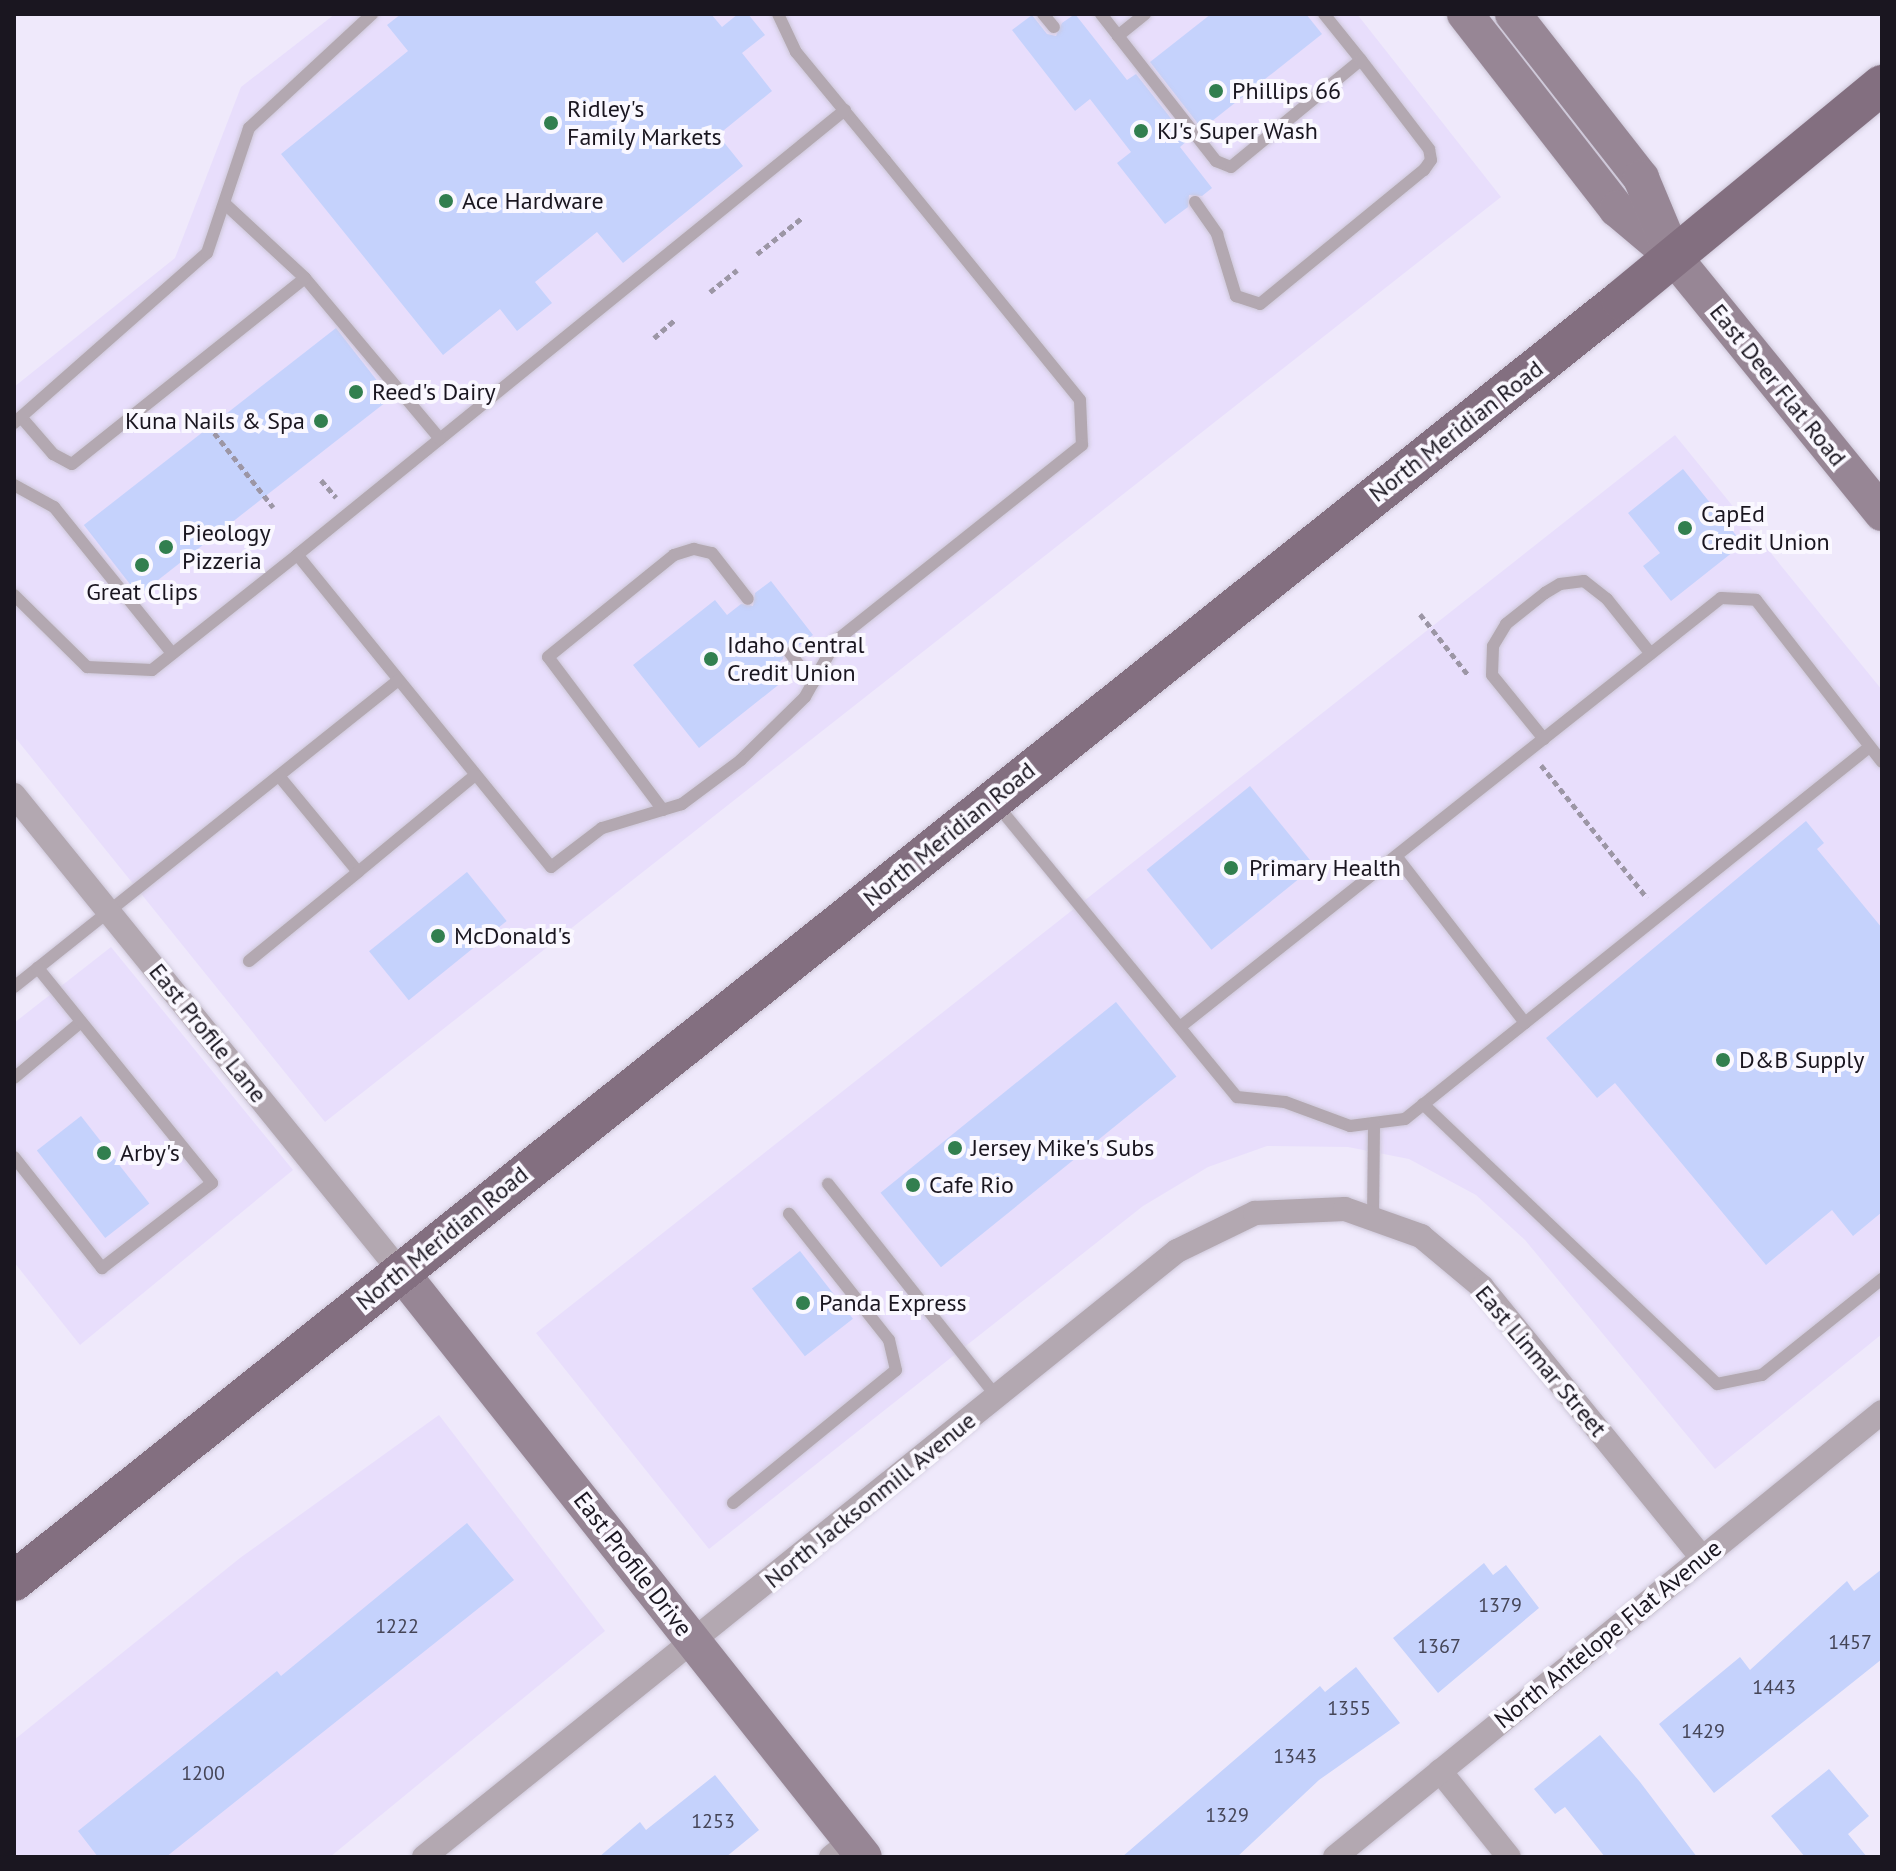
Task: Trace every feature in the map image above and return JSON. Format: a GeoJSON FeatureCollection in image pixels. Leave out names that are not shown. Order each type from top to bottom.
{"type":"FeatureCollection","features":[{"type":"Feature","properties":{"kind":"main road","name":"North Meridian Road"},"geometry":{"type":"LineString","coordinates":[[14,1581],[1674,257],[1882,85]]}},
{"type":"Feature","properties":{"kind":"street","name":"East Deer Flat Road"},"geometry":{"type":"LineString","coordinates":[[1465,14],[1617,209],[1674,257],[1882,513]]}},
{"type":"Feature","properties":{"kind":"street","name":"East Deer Flat Road"},"geometry":{"type":"LineString","coordinates":[[1513,14],[1641,178],[1674,257]]}},
{"type":"Feature","properties":{"kind":"street","name":"East Profile Lane"},"geometry":{"type":"LineString","coordinates":[[14,795],[400,1271]]}},
{"type":"Feature","properties":{"kind":"street","name":"East Linmar Street"},"geometry":{"type":"LineString","coordinates":[[1345,1209],[1421,1236],[1482,1287],[1702,1558]]}},
{"type":"Feature","properties":{"kind":"street","name":"North Jacksonmill Avenue"},"geometry":{"type":"LineString","coordinates":[[424,1857],[695,1642],[1177,1251],[1255,1213],[1345,1209]]}},
{"type":"Feature","properties":{"kind":"street","name":"East Profile Drive"},"geometry":{"type":"LineString","coordinates":[[400,1271],[695,1642],[849,1851]]}},
{"type":"Feature","properties":{"kind":"street","name":"North Antelope Flat Avenue"},"geometry":{"type":"LineString","coordinates":[[1335,1857],[1882,1412]]}},
{"type":"Feature","properties":{"kind":"street"},"geometry":{"type":"LineString","coordinates":[[1440,1771],[1509,1857]]}},
{"type":"Feature","properties":{"kind":"lane"},"geometry":{"type":"LineString","coordinates":[[305,278],[72,464],[53,454],[18,420],[207,253],[249,128],[372,14]]}},
{"type":"Feature","properties":{"kind":"lane"},"geometry":{"type":"LineString","coordinates":[[297,555],[551,867],[602,828],[682,804],[741,760],[813,683],[836,641],[1082,445],[1080,400],[796,52],[778,14]]}},
{"type":"Feature","properties":{"kind":"lane"},"geometry":{"type":"LineString","coordinates":[[1043,14],[1054,27]]}},
{"type":"Feature","properties":{"kind":"lane"},"geometry":{"type":"LineString","coordinates":[[1101,14],[1216,161],[1231,167],[1361,60]]}},
{"type":"Feature","properties":{"kind":"lane"},"geometry":{"type":"LineString","coordinates":[[1118,36],[1145,14]]}},
{"type":"Feature","properties":{"kind":"lane"},"geometry":{"type":"LineString","coordinates":[[1195,202],[1217,234],[1236,296],[1260,304],[1424,170],[1431,160],[1429,149],[1324,14]]}},
{"type":"Feature","properties":{"kind":"lane"},"geometry":{"type":"LineString","coordinates":[[14,595],[87,667],[152,670],[845,110]]}},
{"type":"Feature","properties":{"kind":"lane"},"geometry":{"type":"LineString","coordinates":[[224,203],[305,278],[440,439]]}},
{"type":"Feature","properties":{"kind":"lane"},"geometry":{"type":"LineString","coordinates":[[14,485],[54,507],[172,653]]}},
{"type":"Feature","properties":{"kind":"lane"},"geometry":{"type":"LineString","coordinates":[[663,810],[548,657],[684,552],[712,553],[748,599]]}},
{"type":"Feature","properties":{"kind":"lane"},"geometry":{"type":"LineString","coordinates":[[1544,739],[1492,675],[1493,646],[1506,624],[1545,593],[1560,584],[1584,581],[1607,599],[1651,654]]}},
{"type":"Feature","properties":{"kind":"lane"},"geometry":{"type":"LineString","coordinates":[[1180,1027],[1721,598],[1756,600],[1867,749],[1882,762]]}},
{"type":"Feature","properties":{"kind":"lane"},"geometry":{"type":"LineString","coordinates":[[790,653],[813,683]]}},
{"type":"Feature","properties":{"kind":"lane"},"geometry":{"type":"LineString","coordinates":[[14,987],[398,681]]}},
{"type":"Feature","properties":{"kind":"lane"},"geometry":{"type":"LineString","coordinates":[[992,800],[1237,1097],[1285,1102],[1350,1126],[1405,1119],[1867,749]]}},
{"type":"Feature","properties":{"kind":"lane"},"geometry":{"type":"LineString","coordinates":[[279,776],[358,872]]}},
{"type":"Feature","properties":{"kind":"lane"},"geometry":{"type":"LineString","coordinates":[[249,961],[474,776]]}},
{"type":"Feature","properties":{"kind":"lane"},"geometry":{"type":"LineString","coordinates":[[1396,856],[1525,1023]]}},
{"type":"Feature","properties":{"kind":"lane"},"geometry":{"type":"LineString","coordinates":[[14,1157],[102,1268],[212,1183],[38,968]]}},
{"type":"Feature","properties":{"kind":"lane"},"geometry":{"type":"LineString","coordinates":[[14,1078],[81,1022]]}},
{"type":"Feature","properties":{"kind":"lane"},"geometry":{"type":"LineString","coordinates":[[1423,1104],[1717,1384],[1762,1375],[1882,1279]]}},
{"type":"Feature","properties":{"kind":"lane"},"geometry":{"type":"LineString","coordinates":[[1373,1220],[1374,1123]]}},
{"type":"Feature","properties":{"kind":"lane"},"geometry":{"type":"LineString","coordinates":[[828,1184],[997,1397]]}},
{"type":"Feature","properties":{"kind":"lane"},"geometry":{"type":"LineString","coordinates":[[733,1503],[896,1370],[889,1340],[789,1214]]}},
{"type":"Feature","properties":{"kind":"path"},"geometry":{"type":"LineString","coordinates":[[757,254],[803,217]]}},
{"type":"Feature","properties":{"kind":"path"},"geometry":{"type":"LineString","coordinates":[[710,292],[737,270]]}},
{"type":"Feature","properties":{"kind":"path"},"geometry":{"type":"LineString","coordinates":[[654,338],[675,320]]}},
{"type":"Feature","properties":{"kind":"path"},"geometry":{"type":"LineString","coordinates":[[208,425],[273,507]]}},
{"type":"Feature","properties":{"kind":"path"},"geometry":{"type":"LineString","coordinates":[[321,480],[339,501]]}},
{"type":"Feature","properties":{"kind":"path"},"geometry":{"type":"LineString","coordinates":[[1420,614],[1472,679]]}},
{"type":"Feature","properties":{"kind":"path"},"geometry":{"type":"LineString","coordinates":[[1529,750],[1661,914]]}},
{"type":"Feature","properties":{"kind":"shaded area"},"geometry":{"type":"Polygon","coordinates":[[[335,14],[1357,14],[1501,197],[325,1122],[14,736],[14,387],[175,258],[241,87],[335,14]]]}},
{"type":"Feature","properties":{"kind":"shaded area"},"geometry":{"type":"Polygon","coordinates":[[[1675,435],[1882,690],[1882,1334],[1715,1469],[1525,1240],[1476,1195],[1409,1159],[1348,1147],[1267,1146],[1208,1167],[1143,1206],[709,1549],[536,1333],[1675,435]]]}},
{"type":"Feature","properties":{"kind":"shaded area"},"geometry":{"type":"Polygon","coordinates":[[[111,947],[293,1170],[80,1345],[14,1262],[14,1023],[111,947]]]}},
{"type":"Feature","properties":{"kind":"shaded area"},"geometry":{"type":"Polygon","coordinates":[[[439,1415],[605,1631],[330,1857],[14,1857],[14,1740],[240,1558],[439,1415]]]}},
{"type":"Feature","properties":{"kind":"building"},"geometry":{"type":"Polygon","coordinates":[[[401,14],[711,14],[722,27],[738,14],[748,14],[765,35],[742,53],[772,91],[718,135],[743,166],[623,263],[597,232],[535,282],[552,303],[517,331],[500,309],[443,355],[281,154],[408,51],[387,25],[401,14]]]}},
{"type":"Feature","properties":{"kind":"building","name":"KJ's Super Wash"},"geometry":{"type":"Polygon","coordinates":[[[1075,14],[1127,80],[1136,74],[1188,140],[1180,147],[1212,188],[1202,196],[1189,195],[1188,207],[1165,224],[1117,163],[1131,152],[1090,99],[1075,111],[1012,30],[1032,15],[1047,34],[1056,36],[1062,23],[1075,14]]]}},
{"type":"Feature","properties":{"kind":"building","name":"Phillips 66"},"geometry":{"type":"Polygon","coordinates":[[[1211,14],[1306,14],[1322,34],[1202,129],[1150,62],[1211,14]]]}},
{"type":"Feature","properties":{"kind":"building"},"geometry":{"type":"Polygon","coordinates":[[[336,328],[391,398],[139,595],[84,525],[336,328]]]}},
{"type":"Feature","properties":{"kind":"building","name":"CapEd Credit Union"},"geometry":{"type":"Polygon","coordinates":[[[1683,469],[1743,544],[1671,601],[1643,566],[1660,553],[1628,513],[1683,469]]]}},
{"type":"Feature","properties":{"kind":"building","name":"Idaho Central Credit Union"},"geometry":{"type":"Polygon","coordinates":[[[771,581],[813,635],[797,647],[784,646],[783,659],[771,668],[782,682],[699,748],[633,665],[715,600],[727,615],[741,604],[753,606],[755,593],[771,581]]]}},
{"type":"Feature","properties":{"kind":"building","name":"Primary Health"},"geometry":{"type":"Polygon","coordinates":[[[1250,786],[1315,866],[1211,950],[1147,870],[1250,786]]]}},
{"type":"Feature","properties":{"kind":"building","name":"D&B Supply"},"geometry":{"type":"Polygon","coordinates":[[[1806,821],[1824,843],[1817,849],[1882,928],[1882,1212],[1853,1236],[1832,1210],[1766,1265],[1615,1083],[1597,1098],[1546,1038],[1806,821]]]}},
{"type":"Feature","properties":{"kind":"building","name":"McDonald's"},"geometry":{"type":"Polygon","coordinates":[[[467,872],[507,921],[409,1000],[369,951],[467,872]]]}},
{"type":"Feature","properties":{"kind":"building"},"geometry":{"type":"Polygon","coordinates":[[[1116,1002],[1176,1077],[941,1267],[881,1193],[1116,1002]]]}},
{"type":"Feature","properties":{"kind":"building"},"geometry":{"type":"Polygon","coordinates":[[[81,1116],[149,1203],[105,1238],[37,1150],[81,1116]]]}},
{"type":"Feature","properties":{"kind":"building","name":"Panda Express"},"geometry":{"type":"Polygon","coordinates":[[[800,1251],[853,1319],[805,1356],[752,1289],[800,1251]]]}},
{"type":"Feature","properties":{"kind":"building"},"geometry":{"type":"Polygon","coordinates":[[[467,1523],[514,1580],[166,1857],[98,1857],[78,1831],[277,1671],[281,1676],[467,1523]]]}},
{"type":"Feature","properties":{"kind":"building"},"geometry":{"type":"Polygon","coordinates":[[[1484,1563],[1493,1575],[1506,1565],[1539,1608],[1438,1693],[1393,1638],[1484,1563]]]}},
{"type":"Feature","properties":{"kind":"building"},"geometry":{"type":"Polygon","coordinates":[[[1882,1569],[1882,1659],[1714,1793],[1659,1724],[1740,1657],[1750,1670],[1847,1581],[1854,1591],[1882,1569]]]}},
{"type":"Feature","properties":{"kind":"building"},"geometry":{"type":"Polygon","coordinates":[[[1356,1667],[1400,1723],[1319,1780],[1237,1857],[1122,1857],[1320,1686],[1325,1692],[1356,1667]]]}},
{"type":"Feature","properties":{"kind":"building"},"geometry":{"type":"Polygon","coordinates":[[[1600,1735],[1697,1857],[1605,1857],[1565,1807],[1555,1814],[1534,1789],[1600,1735]]]}},
{"type":"Feature","properties":{"kind":"building"},"geometry":{"type":"Polygon","coordinates":[[[1829,1769],[1869,1816],[1848,1834],[1867,1857],[1805,1857],[1771,1816],[1829,1769]]]}},
{"type":"Feature","properties":{"kind":"building"},"geometry":{"type":"Polygon","coordinates":[[[715,1775],[759,1830],[726,1857],[599,1857],[640,1822],[646,1830],[715,1775]]]}},
{"type":"Feature","properties":{"kind":"place","name":"Phillips 66"},"geometry":{"type":"Point","coordinates":[1216,91]}},
{"type":"Feature","properties":{"kind":"place","name":"Ridley's Family Markets"},"geometry":{"type":"Point","coordinates":[551,123]}},
{"type":"Feature","properties":{"kind":"place","name":"KJ's Super Wash"},"geometry":{"type":"Point","coordinates":[1141,131]}},
{"type":"Feature","properties":{"kind":"place","name":"Ace Hardware"},"geometry":{"type":"Point","coordinates":[446,201]}},
{"type":"Feature","properties":{"kind":"place","name":"Reed's Dairy"},"geometry":{"type":"Point","coordinates":[356,392]}},
{"type":"Feature","properties":{"kind":"place","name":"Kuna Nails & Spa"},"geometry":{"type":"Point","coordinates":[321,421]}},
{"type":"Feature","properties":{"kind":"place","name":"CapEd Credit Union"},"geometry":{"type":"Point","coordinates":[1685,528]}},
{"type":"Feature","properties":{"kind":"place","name":"Pieology Pizzeria"},"geometry":{"type":"Point","coordinates":[166,547]}},
{"type":"Feature","properties":{"kind":"place","name":"Great Clips"},"geometry":{"type":"Point","coordinates":[142,565]}},
{"type":"Feature","properties":{"kind":"place","name":"Idaho Central Credit Union"},"geometry":{"type":"Point","coordinates":[711,659]}},
{"type":"Feature","properties":{"kind":"place","name":"Primary Health"},"geometry":{"type":"Point","coordinates":[1231,868]}},
{"type":"Feature","properties":{"kind":"place","name":"McDonald's"},"geometry":{"type":"Point","coordinates":[438,936]}},
{"type":"Feature","properties":{"kind":"place","name":"D&B Supply"},"geometry":{"type":"Point","coordinates":[1723,1060]}},
{"type":"Feature","properties":{"kind":"place","name":"Jersey Mike's Subs"},"geometry":{"type":"Point","coordinates":[955,1148]}},
{"type":"Feature","properties":{"kind":"place","name":"Arby's"},"geometry":{"type":"Point","coordinates":[104,1153]}},
{"type":"Feature","properties":{"kind":"place","name":"Cafe Rio"},"geometry":{"type":"Point","coordinates":[913,1185]}},
{"type":"Feature","properties":{"kind":"place","name":"Panda Express"},"geometry":{"type":"Point","coordinates":[803,1303]}}]}
